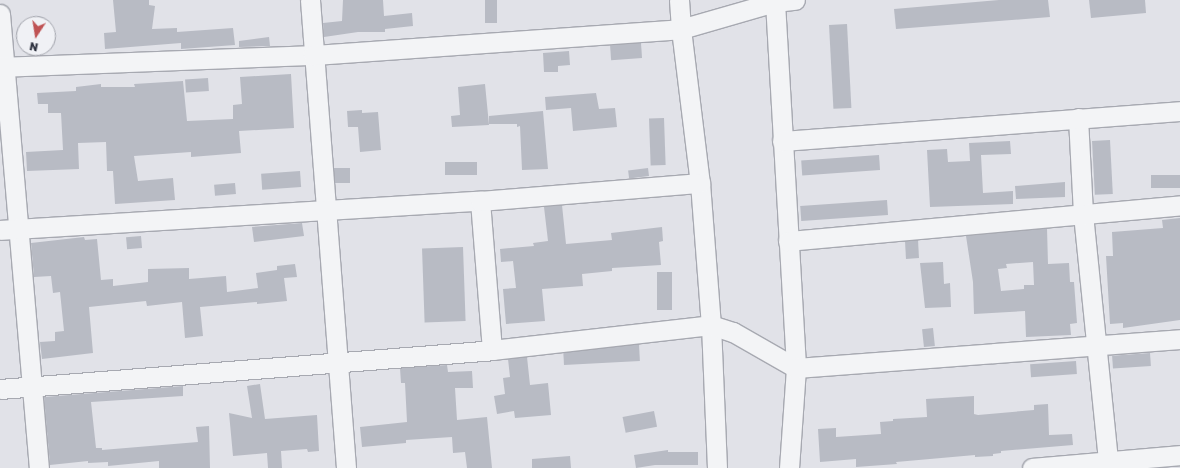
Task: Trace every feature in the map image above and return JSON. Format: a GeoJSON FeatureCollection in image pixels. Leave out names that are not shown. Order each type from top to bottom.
{"type":"FeatureCollection","features":[{"type":"Feature","properties":{"kind":"street"},"geometry":{"type":"LineString","coordinates":[[310,0],[313,55],[346,468]]}},
{"type":"Feature","properties":{"kind":"street"},"geometry":{"type":"LineString","coordinates":[[679,0],[681,29],[700,183],[710,325],[717,468]]}},
{"type":"Feature","properties":{"kind":"street"},"geometry":{"type":"LineString","coordinates":[[2,66],[313,55],[681,29],[775,2],[796,0]]}},
{"type":"Feature","properties":{"kind":"street"},"geometry":{"type":"LineString","coordinates":[[775,2],[796,368],[789,468]]}},
{"type":"Feature","properties":{"kind":"street"},"geometry":{"type":"LineString","coordinates":[[0,14],[9,230],[32,387],[39,468]]}},
{"type":"Feature","properties":{"kind":"street"},"geometry":{"type":"LineString","coordinates":[[782,141],[1180,111]]}},
{"type":"Feature","properties":{"kind":"street"},"geometry":{"type":"LineString","coordinates":[[1078,118],[1083,214],[1108,464]]}},
{"type":"Feature","properties":{"kind":"street"},"geometry":{"type":"LineString","coordinates":[[9,230],[480,201],[700,183]]}},
{"type":"Feature","properties":{"kind":"street"},"geometry":{"type":"LineString","coordinates":[[480,201],[492,350]]}},
{"type":"Feature","properties":{"kind":"street"},"geometry":{"type":"LineString","coordinates":[[788,241],[1180,205]]}},
{"type":"Feature","properties":{"kind":"street"},"geometry":{"type":"LineString","coordinates":[[0,390],[492,350],[710,325],[733,332],[796,368],[1180,339]]}},
{"type":"Feature","properties":{"kind":"street"},"geometry":{"type":"LineString","coordinates":[[1032,468],[1108,464],[1180,455]]}},
{"type":"Feature","properties":{"kind":"building"},"geometry":{"type":"Polygon","coordinates":[[[113,0],[149,0],[149,5],[155,6],[152,29],[177,28],[177,32],[233,28],[235,45],[181,49],[181,43],[105,49],[104,33],[116,32],[113,0]]]}},
{"type":"Feature","properties":{"kind":"building"},"geometry":{"type":"Polygon","coordinates":[[[343,0],[383,0],[384,16],[412,13],[413,26],[385,29],[385,32],[358,32],[324,37],[323,23],[342,21],[343,0]]]}},
{"type":"Feature","properties":{"kind":"building"},"geometry":{"type":"Polygon","coordinates":[[[485,0],[497,0],[497,23],[485,23],[485,0]]]}},
{"type":"Feature","properties":{"kind":"building"},"geometry":{"type":"Polygon","coordinates":[[[999,0],[1048,0],[1050,17],[896,29],[894,9],[999,0]]]}},
{"type":"Feature","properties":{"kind":"building"},"geometry":{"type":"Polygon","coordinates":[[[1089,0],[1145,0],[1146,13],[1091,18],[1089,0]]]}},
{"type":"Feature","properties":{"kind":"building"},"geometry":{"type":"Polygon","coordinates":[[[847,24],[851,108],[833,109],[829,25],[847,24]]]}},
{"type":"Feature","properties":{"kind":"building"},"geometry":{"type":"Polygon","coordinates":[[[269,37],[270,46],[239,47],[239,41],[269,37]]]}},
{"type":"Feature","properties":{"kind":"building"},"geometry":{"type":"Polygon","coordinates":[[[641,43],[642,58],[611,60],[610,45],[641,43]]]}},
{"type":"Feature","properties":{"kind":"building"},"geometry":{"type":"Polygon","coordinates":[[[569,51],[570,65],[558,66],[558,72],[544,72],[543,53],[569,51]]]}},
{"type":"Feature","properties":{"kind":"building"},"geometry":{"type":"Polygon","coordinates":[[[291,74],[294,128],[239,131],[241,153],[191,157],[191,152],[134,156],[138,181],[173,178],[175,200],[115,204],[113,171],[107,171],[106,142],[78,143],[79,169],[27,171],[26,152],[63,150],[61,113],[48,113],[48,104],[38,104],[37,93],[76,91],[76,87],[101,84],[101,87],[135,87],[134,84],[183,81],[187,121],[233,119],[233,105],[242,104],[240,77],[291,74]]]}},
{"type":"Feature","properties":{"kind":"building"},"geometry":{"type":"Polygon","coordinates":[[[208,78],[209,91],[186,93],[185,80],[208,78]]]}},
{"type":"Feature","properties":{"kind":"building"},"geometry":{"type":"Polygon","coordinates":[[[485,84],[489,125],[452,127],[451,116],[460,115],[458,87],[485,84]]]}},
{"type":"Feature","properties":{"kind":"building"},"geometry":{"type":"Polygon","coordinates":[[[596,93],[599,109],[615,108],[617,127],[573,131],[571,108],[546,110],[545,97],[596,93]]]}},
{"type":"Feature","properties":{"kind":"building"},"geometry":{"type":"Polygon","coordinates":[[[362,110],[362,113],[378,112],[381,150],[360,152],[358,127],[348,127],[347,111],[362,110]]]}},
{"type":"Feature","properties":{"kind":"building"},"geometry":{"type":"Polygon","coordinates":[[[543,111],[548,169],[522,170],[520,126],[517,127],[517,124],[489,124],[489,116],[543,111]]]}},
{"type":"Feature","properties":{"kind":"building"},"geometry":{"type":"Polygon","coordinates":[[[664,118],[666,165],[651,165],[649,119],[664,118]]]}},
{"type":"Feature","properties":{"kind":"building"},"geometry":{"type":"Polygon","coordinates":[[[1110,140],[1113,194],[1095,195],[1092,141],[1110,140]]]}},
{"type":"Feature","properties":{"kind":"building"},"geometry":{"type":"Polygon","coordinates":[[[1010,141],[1011,154],[981,155],[983,193],[1013,191],[1013,204],[930,207],[927,150],[947,149],[948,162],[970,161],[969,143],[1010,141]]]}},
{"type":"Feature","properties":{"kind":"building"},"geometry":{"type":"Polygon","coordinates":[[[879,155],[880,170],[802,175],[801,160],[879,155]]]}},
{"type":"Feature","properties":{"kind":"building"},"geometry":{"type":"Polygon","coordinates":[[[445,162],[477,162],[477,175],[445,175],[445,162]]]}},
{"type":"Feature","properties":{"kind":"building"},"geometry":{"type":"Polygon","coordinates":[[[334,168],[350,168],[350,183],[334,183],[334,168]]]}},
{"type":"Feature","properties":{"kind":"building"},"geometry":{"type":"Polygon","coordinates":[[[648,168],[649,176],[629,178],[628,170],[648,168]]]}},
{"type":"Feature","properties":{"kind":"building"},"geometry":{"type":"Polygon","coordinates":[[[300,171],[301,187],[262,190],[261,174],[300,171]]]}},
{"type":"Feature","properties":{"kind":"building"},"geometry":{"type":"Polygon","coordinates":[[[1151,175],[1180,175],[1180,188],[1151,188],[1151,175]]]}},
{"type":"Feature","properties":{"kind":"building"},"geometry":{"type":"Polygon","coordinates":[[[1065,182],[1065,197],[1016,199],[1015,186],[1065,182]]]}},
{"type":"Feature","properties":{"kind":"building"},"geometry":{"type":"Polygon","coordinates":[[[235,183],[236,194],[215,196],[214,185],[235,183]]]}},
{"type":"Feature","properties":{"kind":"building"},"geometry":{"type":"Polygon","coordinates":[[[887,200],[888,215],[801,221],[800,206],[887,200]]]}},
{"type":"Feature","properties":{"kind":"building"},"geometry":{"type":"Polygon","coordinates":[[[562,205],[566,244],[612,240],[611,233],[662,227],[663,241],[659,242],[661,265],[612,268],[612,271],[582,274],[583,286],[542,289],[545,321],[506,324],[503,289],[516,288],[513,261],[501,262],[500,249],[534,246],[533,243],[548,241],[544,207],[562,205]]]}},
{"type":"Feature","properties":{"kind":"building"},"geometry":{"type":"Polygon","coordinates":[[[1180,218],[1180,320],[1123,328],[1123,323],[1110,324],[1106,256],[1113,256],[1112,232],[1163,228],[1162,220],[1180,218]]]}},
{"type":"Feature","properties":{"kind":"building"},"geometry":{"type":"Polygon","coordinates":[[[302,223],[304,236],[254,242],[252,227],[302,223]]]}},
{"type":"Feature","properties":{"kind":"building"},"geometry":{"type":"Polygon","coordinates":[[[1047,228],[1048,264],[1069,263],[1070,282],[1074,282],[1077,323],[1070,324],[1071,335],[1026,337],[1025,311],[974,314],[973,282],[966,236],[1047,228]],[[1033,262],[1006,264],[1007,268],[998,269],[1001,291],[1024,289],[1024,285],[1034,285],[1033,262]]]}},
{"type":"Feature","properties":{"kind":"building"},"geometry":{"type":"Polygon","coordinates":[[[141,236],[142,248],[127,249],[126,237],[141,236]]]}},
{"type":"Feature","properties":{"kind":"building"},"geometry":{"type":"Polygon","coordinates":[[[84,237],[85,240],[97,239],[101,280],[113,279],[113,286],[148,282],[148,269],[189,268],[189,279],[226,276],[227,292],[258,288],[256,273],[277,270],[277,266],[295,264],[297,277],[284,278],[287,301],[200,307],[203,336],[185,338],[182,302],[147,306],[146,301],[89,307],[93,353],[42,359],[40,342],[55,341],[55,332],[64,331],[60,292],[53,293],[51,276],[34,277],[31,243],[84,237]]]}},
{"type":"Feature","properties":{"kind":"building"},"geometry":{"type":"Polygon","coordinates":[[[918,240],[919,258],[906,259],[905,241],[918,240]]]}},
{"type":"Feature","properties":{"kind":"building"},"geometry":{"type":"Polygon","coordinates":[[[463,247],[466,321],[425,322],[422,248],[463,247]]]}},
{"type":"Feature","properties":{"kind":"building"},"geometry":{"type":"Polygon","coordinates":[[[943,262],[944,284],[950,283],[951,307],[925,308],[920,263],[943,262]]]}},
{"type":"Feature","properties":{"kind":"building"},"geometry":{"type":"Polygon","coordinates":[[[657,272],[672,272],[672,310],[657,310],[657,272]]]}},
{"type":"Feature","properties":{"kind":"building"},"geometry":{"type":"Polygon","coordinates":[[[933,328],[935,346],[924,347],[922,329],[933,328]]]}},
{"type":"Feature","properties":{"kind":"building"},"geometry":{"type":"Polygon","coordinates":[[[639,344],[640,361],[564,365],[563,348],[639,344]]]}},
{"type":"Feature","properties":{"kind":"building"},"geometry":{"type":"Polygon","coordinates":[[[1150,353],[1151,366],[1113,369],[1112,356],[1150,353]]]}},
{"type":"Feature","properties":{"kind":"building"},"geometry":{"type":"Polygon","coordinates":[[[527,357],[530,385],[548,383],[551,415],[515,418],[514,411],[497,414],[494,396],[505,394],[503,378],[510,377],[508,359],[527,357]]]}},
{"type":"Feature","properties":{"kind":"building"},"geometry":{"type":"Polygon","coordinates":[[[1076,361],[1077,374],[1031,377],[1030,364],[1076,361]]]}},
{"type":"Feature","properties":{"kind":"building"},"geometry":{"type":"Polygon","coordinates":[[[447,365],[448,372],[472,371],[473,388],[455,388],[457,420],[487,417],[492,468],[467,468],[465,452],[453,453],[452,437],[406,440],[406,443],[362,447],[360,427],[407,422],[405,383],[401,383],[400,368],[447,365]]]}},
{"type":"Feature","properties":{"kind":"building"},"geometry":{"type":"Polygon","coordinates":[[[260,384],[265,419],[317,415],[319,451],[308,452],[307,449],[281,451],[282,468],[268,468],[267,453],[233,456],[229,413],[252,418],[247,386],[260,384]]]}},
{"type":"Feature","properties":{"kind":"building"},"geometry":{"type":"Polygon","coordinates":[[[183,386],[183,396],[91,402],[96,448],[102,448],[102,450],[198,442],[196,427],[209,426],[210,468],[159,468],[159,461],[108,466],[108,462],[88,463],[88,461],[50,465],[44,397],[183,386]]]}},
{"type":"Feature","properties":{"kind":"building"},"geometry":{"type":"Polygon","coordinates":[[[974,396],[974,414],[978,415],[1034,410],[1034,405],[1048,404],[1049,435],[1072,434],[1073,445],[1001,451],[1001,453],[993,454],[993,456],[975,457],[975,455],[856,467],[856,459],[820,462],[818,429],[836,428],[836,437],[881,434],[880,422],[893,421],[893,419],[927,417],[926,399],[974,396]]]}},
{"type":"Feature","properties":{"kind":"building"},"geometry":{"type":"Polygon","coordinates":[[[654,411],[657,427],[626,433],[623,417],[654,411]]]}},
{"type":"Feature","properties":{"kind":"building"},"geometry":{"type":"Polygon","coordinates":[[[668,450],[668,452],[698,452],[698,465],[655,465],[636,468],[634,455],[668,450]]]}},
{"type":"Feature","properties":{"kind":"building"},"geometry":{"type":"Polygon","coordinates":[[[570,456],[571,468],[532,468],[532,459],[570,456]]]}}]}
